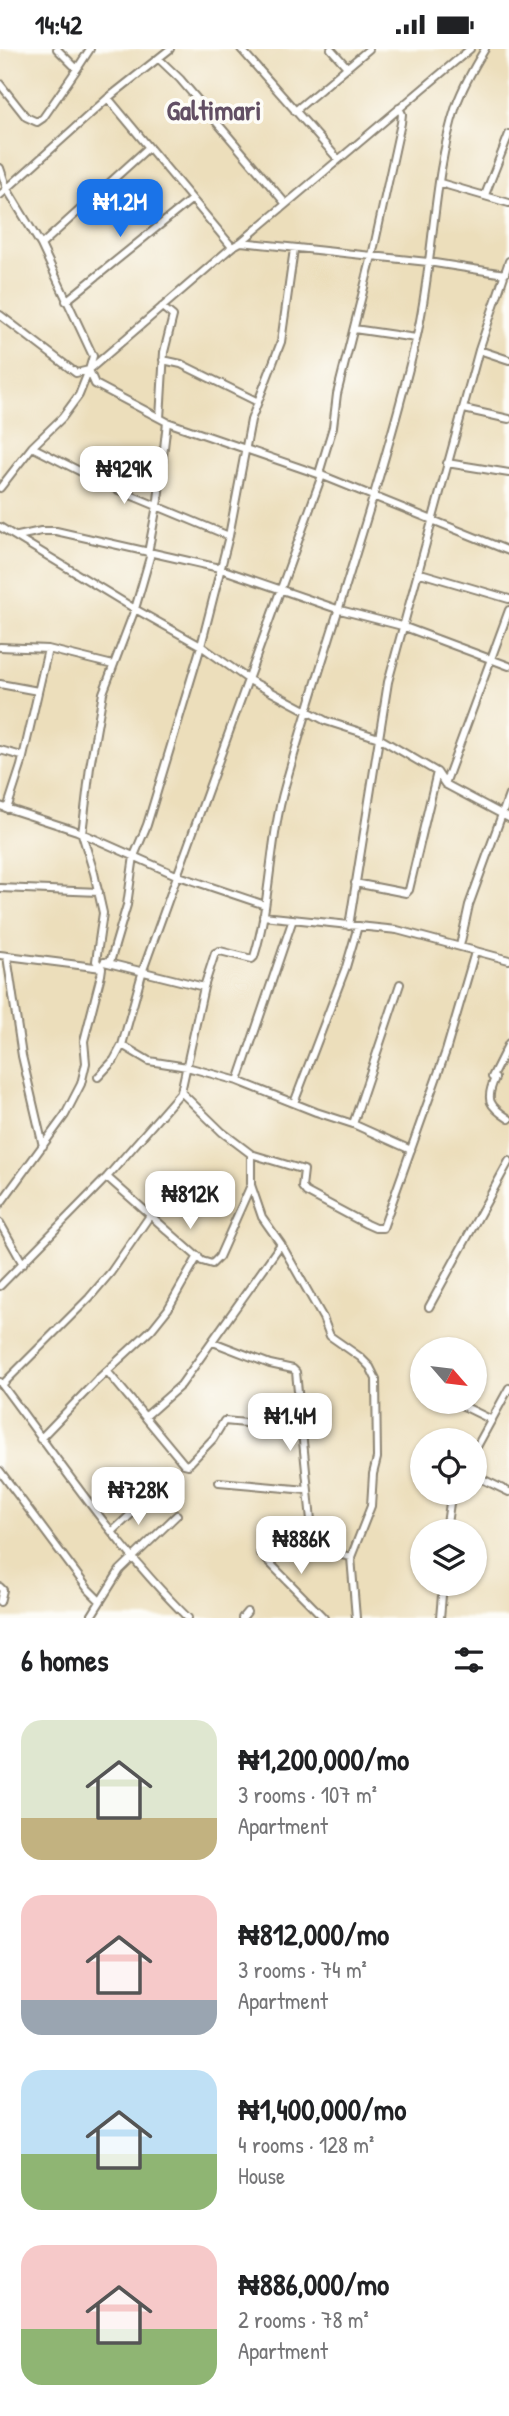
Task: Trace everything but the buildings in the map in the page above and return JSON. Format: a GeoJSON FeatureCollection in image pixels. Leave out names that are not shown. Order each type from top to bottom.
{"type":"FeatureCollection","features":[{"type":"Feature","properties":{"kind":"street"},"geometry":{"type":"LineString","coordinates":[[57,49],[76,69]]}},
{"type":"Feature","properties":{"kind":"street"},"geometry":{"type":"LineString","coordinates":[[0,84],[26,117],[37,123],[90,49]]}},
{"type":"Feature","properties":{"kind":"street"},"geometry":{"type":"LineString","coordinates":[[0,195],[108,98],[170,49]]}},
{"type":"Feature","properties":{"kind":"street"},"geometry":{"type":"LineString","coordinates":[[241,49],[338,159]]}},
{"type":"Feature","properties":{"kind":"street"},"geometry":{"type":"LineString","coordinates":[[331,49],[347,67]]}},
{"type":"Feature","properties":{"kind":"street"},"geometry":{"type":"LineString","coordinates":[[295,111],[369,49]]}},
{"type":"Feature","properties":{"kind":"street"},"geometry":{"type":"LineString","coordinates":[[0,315],[76,373],[89,370],[470,49]]}},
{"type":"Feature","properties":{"kind":"street"},"geometry":{"type":"LineString","coordinates":[[0,1286],[107,1177],[181,1092],[204,987],[215,953],[220,951],[251,959],[254,957],[265,905],[274,833],[416,338],[448,135],[455,108],[485,49]]}},
{"type":"Feature","properties":{"kind":"street"},"geometry":{"type":"LineString","coordinates":[[159,59],[180,79],[286,204]]}},
{"type":"Feature","properties":{"kind":"street"},"geometry":{"type":"LineString","coordinates":[[108,98],[232,247]]}},
{"type":"Feature","properties":{"kind":"street"},"geometry":{"type":"LineString","coordinates":[[98,1077],[114,1060],[122,1045],[143,970],[172,894],[176,875],[282,589],[321,475],[401,123],[402,114],[399,108]]}},
{"type":"Feature","properties":{"kind":"street"},"geometry":{"type":"LineString","coordinates":[[485,195],[509,134]]}},
{"type":"Feature","properties":{"kind":"street"},"geometry":{"type":"LineString","coordinates":[[41,245],[149,147]]}},
{"type":"Feature","properties":{"kind":"street"},"geometry":{"type":"LineString","coordinates":[[0,168],[8,189],[41,245],[93,356],[79,395],[62,418],[32,447],[0,488]]}},
{"type":"Feature","properties":{"kind":"street"},"geometry":{"type":"LineString","coordinates":[[440,183],[509,203]]}},
{"type":"Feature","properties":{"kind":"street"},"geometry":{"type":"LineString","coordinates":[[66,301],[191,199]]}},
{"type":"Feature","properties":{"kind":"street"},"geometry":{"type":"LineString","coordinates":[[241,242],[505,274]]}},
{"type":"Feature","properties":{"kind":"street"},"geometry":{"type":"LineString","coordinates":[[0,1204],[65,1115],[81,1084],[86,1063],[84,1041],[104,965],[111,959],[127,905],[134,856],[147,825],[201,646],[229,536],[251,420],[281,342],[294,249]]}},
{"type":"Feature","properties":{"kind":"street"},"geometry":{"type":"LineString","coordinates":[[349,926],[388,682],[479,349],[509,261]]}},
{"type":"Feature","properties":{"kind":"street"},"geometry":{"type":"LineString","coordinates":[[104,965],[96,961],[103,913],[82,834],[96,724],[150,557],[148,553],[158,505],[163,360],[173,316],[162,307]]}},
{"type":"Feature","properties":{"kind":"street"},"geometry":{"type":"LineString","coordinates":[[354,329],[416,338]]}},
{"type":"Feature","properties":{"kind":"street"},"geometry":{"type":"LineString","coordinates":[[479,349],[509,360]]}},
{"type":"Feature","properties":{"kind":"street"},"geometry":{"type":"LineString","coordinates":[[163,360],[181,364],[258,402]]}},
{"type":"Feature","properties":{"kind":"street"},"geometry":{"type":"LineString","coordinates":[[89,370],[95,384],[163,420],[321,475],[509,551]]}},
{"type":"Feature","properties":{"kind":"street"},"geometry":{"type":"LineString","coordinates":[[464,409],[509,419]]}},
{"type":"Feature","properties":{"kind":"street"},"geometry":{"type":"LineString","coordinates":[[32,447],[111,487],[229,536]]}},
{"type":"Feature","properties":{"kind":"street"},"geometry":{"type":"LineString","coordinates":[[447,463],[509,473]]}},
{"type":"Feature","properties":{"kind":"street"},"geometry":{"type":"LineString","coordinates":[[0,527],[201,646],[249,680],[326,721],[379,738],[438,772],[445,784],[509,818]]}},
{"type":"Feature","properties":{"kind":"street"},"geometry":{"type":"LineString","coordinates":[[18,536],[56,531],[221,569],[340,610],[402,626],[509,666]]}},
{"type":"Feature","properties":{"kind":"street"},"geometry":{"type":"LineString","coordinates":[[417,572],[509,599]]}},
{"type":"Feature","properties":{"kind":"street"},"geometry":{"type":"LineString","coordinates":[[445,784],[509,610]]}},
{"type":"Feature","properties":{"kind":"street"},"geometry":{"type":"LineString","coordinates":[[0,647],[48,649],[113,665]]}},
{"type":"Feature","properties":{"kind":"street"},"geometry":{"type":"LineString","coordinates":[[48,649],[22,756],[4,807],[82,834],[176,875],[265,905]]}},
{"type":"Feature","properties":{"kind":"street"},"geometry":{"type":"LineString","coordinates":[[0,684],[38,691]]}},
{"type":"Feature","properties":{"kind":"street"},"geometry":{"type":"LineString","coordinates":[[0,750],[22,756]]}},
{"type":"Feature","properties":{"kind":"street"},"geometry":{"type":"LineString","coordinates":[[355,883],[406,893],[409,890],[438,772]]}},
{"type":"Feature","properties":{"kind":"street"},"geometry":{"type":"LineString","coordinates":[[460,946],[469,905],[509,795]]}},
{"type":"Feature","properties":{"kind":"street"},"geometry":{"type":"LineString","coordinates":[[0,888],[99,892]]}},
{"type":"Feature","properties":{"kind":"street"},"geometry":{"type":"LineString","coordinates":[[263,916],[397,930],[509,960]]}},
{"type":"Feature","properties":{"kind":"street"},"geometry":{"type":"LineString","coordinates":[[238,1081],[293,919]]}},
{"type":"Feature","properties":{"kind":"street"},"geometry":{"type":"LineString","coordinates":[[294,1103],[329,1013],[358,926]]}},
{"type":"Feature","properties":{"kind":"street"},"geometry":{"type":"LineString","coordinates":[[181,1092],[222,1132],[251,1154],[304,1170],[302,1187],[306,1192],[375,1228],[383,1227],[446,1051],[475,952]]}},
{"type":"Feature","properties":{"kind":"street"},"geometry":{"type":"LineString","coordinates":[[43,1146],[22,1056],[4,955],[143,970],[204,987]]}},
{"type":"Feature","properties":{"kind":"street"},"geometry":{"type":"LineString","coordinates":[[352,1124],[400,984]]}},
{"type":"Feature","properties":{"kind":"street"},"geometry":{"type":"LineString","coordinates":[[509,1043],[492,1077],[495,1078],[488,1094],[497,1111],[509,1119]]}},
{"type":"Feature","properties":{"kind":"street"},"geometry":{"type":"LineString","coordinates":[[122,1045],[149,1061],[187,1067],[238,1081],[352,1124],[411,1150]]}},
{"type":"Feature","properties":{"kind":"street"},"geometry":{"type":"LineString","coordinates":[[251,1154],[251,1185],[262,1217],[281,1244],[323,1318],[330,1336],[360,1357],[370,1367],[376,1379],[377,1458],[371,1506],[351,1557],[356,1618]]}},
{"type":"Feature","properties":{"kind":"street"},"geometry":{"type":"LineString","coordinates":[[429,1307],[509,1161]]}},
{"type":"Feature","properties":{"kind":"street"},"geometry":{"type":"LineString","coordinates":[[107,1177],[202,1261],[212,1264],[219,1257],[251,1185]]}},
{"type":"Feature","properties":{"kind":"street"},"geometry":{"type":"LineString","coordinates":[[151,1214],[111,1272],[89,1298],[1,1383],[40,1439],[113,1531],[188,1618]]}},
{"type":"Feature","properties":{"kind":"street"},"geometry":{"type":"LineString","coordinates":[[0,1223],[23,1264]]}},
{"type":"Feature","properties":{"kind":"street"},"geometry":{"type":"LineString","coordinates":[[146,1416],[181,1385],[281,1244]]}},
{"type":"Feature","properties":{"kind":"street"},"geometry":{"type":"LineString","coordinates":[[40,1439],[152,1329],[168,1309],[198,1256]]}},
{"type":"Feature","properties":{"kind":"street"},"geometry":{"type":"LineString","coordinates":[[213,1342],[270,1364],[293,1369],[296,1373],[314,1546],[319,1550],[351,1557]]}},
{"type":"Feature","properties":{"kind":"street"},"geometry":{"type":"LineString","coordinates":[[107,1371],[184,1464],[188,1465],[213,1439],[224,1421],[301,1428]]}},
{"type":"Feature","properties":{"kind":"street"},"geometry":{"type":"LineString","coordinates":[[487,1429],[509,1388]]}},
{"type":"Feature","properties":{"kind":"street"},"geometry":{"type":"LineString","coordinates":[[480,1414],[492,1420]]}},
{"type":"Feature","properties":{"kind":"street"},"geometry":{"type":"LineString","coordinates":[[0,1471],[88,1589],[100,1601]]}},
{"type":"Feature","properties":{"kind":"street"},"geometry":{"type":"LineString","coordinates":[[487,1481],[509,1492]]}},
{"type":"Feature","properties":{"kind":"street"},"geometry":{"type":"LineString","coordinates":[[219,1482],[307,1490]]}},
{"type":"Feature","properties":{"kind":"street"},"geometry":{"type":"LineString","coordinates":[[113,1531],[144,1502]]}},
{"type":"Feature","properties":{"kind":"street"},"geometry":{"type":"LineString","coordinates":[[90,1618],[120,1570],[177,1514]]}},
{"type":"Feature","properties":{"kind":"street"},"geometry":{"type":"LineString","coordinates":[[260,1553],[324,1618]]}},
{"type":"Feature","properties":{"kind":"street"},"geometry":{"type":"LineString","coordinates":[[0,1587],[3,1590],[0,1602]]}},
{"type":"Feature","properties":{"kind":"street"},"geometry":{"type":"LineString","coordinates":[[440,1618],[442,1596]]}},
{"type":"Feature","properties":{"kind":"district","name":"Galtimari"},"geometry":{"type":"Point","coordinates":[214,110]}}]}
